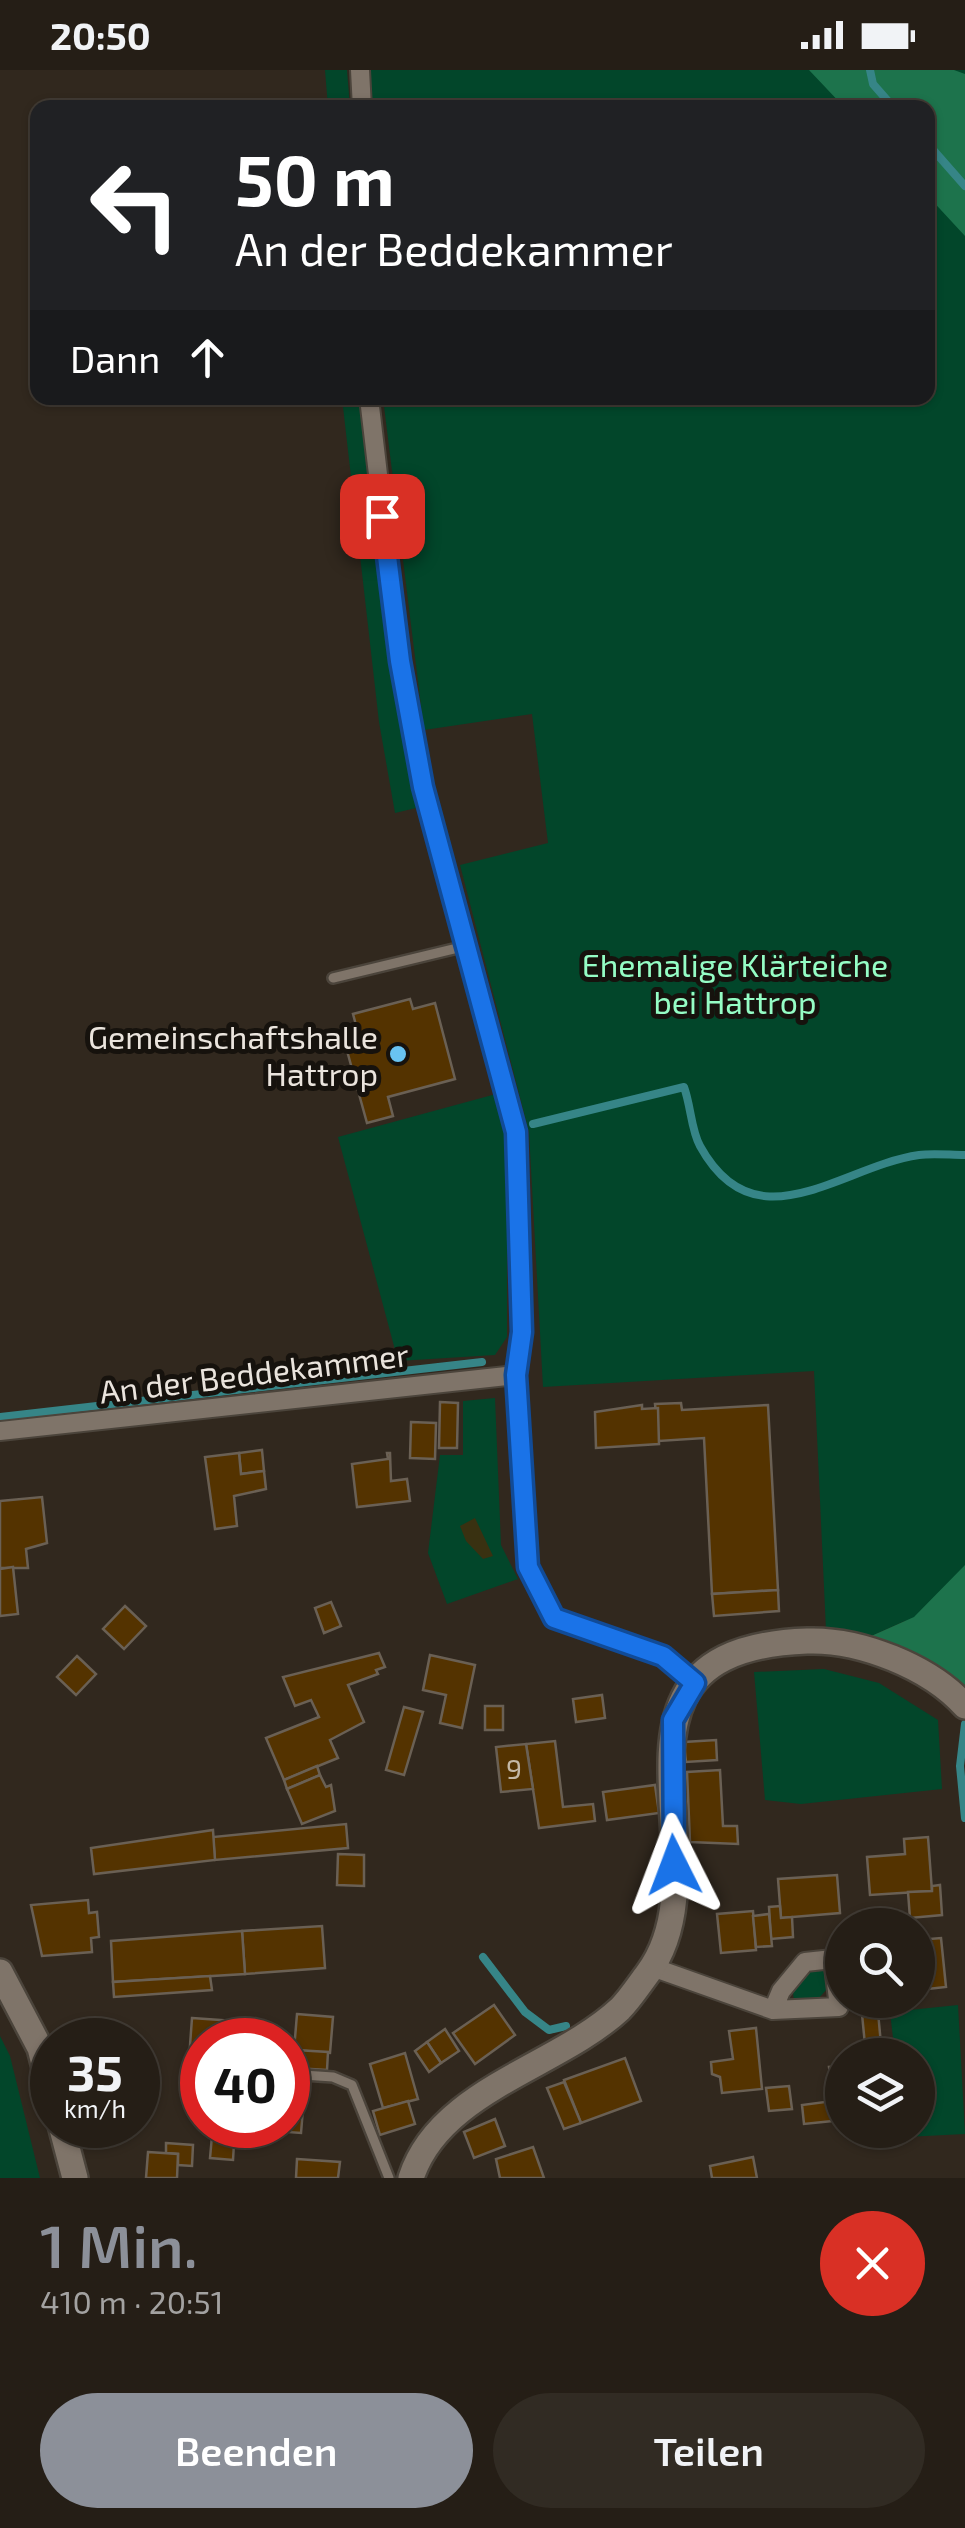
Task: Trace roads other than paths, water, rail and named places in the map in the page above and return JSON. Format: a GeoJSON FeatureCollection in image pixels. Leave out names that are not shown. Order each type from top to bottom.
{"type":"FeatureCollection","features":[{"type":"Feature","properties":{"kind":"street"},"geometry":{"type":"LineString","coordinates":[[360,70],[362,100]]}},
{"type":"Feature","properties":{"kind":"street"},"geometry":{"type":"LineString","coordinates":[[370,405],[400,661],[423,787],[516,1132],[522,1332],[516,1375],[528,1567],[539,1596],[554,1618],[663,1656],[695,1683]]}},
{"type":"Feature","properties":{"kind":"street","name":"An der Beddekammer"},"geometry":{"type":"LineString","coordinates":[[0,1432],[516,1375]]}},
{"type":"Feature","properties":{"kind":"street"},"geometry":{"type":"LineString","coordinates":[[411,2178],[428,2143],[462,2109],[590,2032],[621,2008],[652,1967],[666,1938],[675,1902],[670,1792],[673,1720],[695,1683],[726,1657],[782,1642],[821,1640],[914,1668],[965,1706]]}},
{"type":"Feature","properties":{"kind":"street"},"geometry":{"type":"LineString","coordinates":[[652,1967],[773,2010]]}},
{"type":"Feature","properties":{"kind":"street"},"geometry":{"type":"LineString","coordinates":[[0,1972],[30,2029]]}},
{"type":"Feature","properties":{"kind":"street"},"geometry":{"type":"LineString","coordinates":[[67,2148],[75,2178]]}},
{"type":"Feature","properties":{"kind":"lane"},"geometry":{"type":"LineString","coordinates":[[333,978],[466,946]]}},
{"type":"Feature","properties":{"kind":"lane"},"geometry":{"type":"LineString","coordinates":[[310,2075],[333,2077],[352,2085],[388,2178]]}},
{"type":"Feature","properties":{"kind":"waterway"},"geometry":{"type":"LineString","coordinates":[[870,70],[873,84],[887,100]]}},
{"type":"Feature","properties":{"kind":"waterway"},"geometry":{"type":"LineString","coordinates":[[935,152],[965,186]]}},
{"type":"Feature","properties":{"kind":"waterway"},"geometry":{"type":"LineString","coordinates":[[533,1124],[684,1087],[697,1140],[722,1176],[747,1192],[773,1197],[801,1193],[919,1155],[965,1155]]}},
{"type":"Feature","properties":{"kind":"waterway"},"geometry":{"type":"LineString","coordinates":[[0,1417],[482,1362]]}},
{"type":"Feature","properties":{"kind":"waterway"},"geometry":{"type":"LineString","coordinates":[[965,1724],[960,1766],[965,1818]]}},
{"type":"Feature","properties":{"kind":"waterway"},"geometry":{"type":"LineString","coordinates":[[483,1957],[525,2012],[549,2030],[566,2026]]}},
{"type":"Feature","properties":{"kind":"place","name":"Gemeinschaftshalle Hattrop"},"geometry":{"type":"Point","coordinates":[398,1054]}},
{"type":"Feature","properties":{"kind":"park label","name":"Ehemalige Klärteiche bei Hattrop"},"geometry":{"type":"Point","coordinates":[735,982]}}]}
